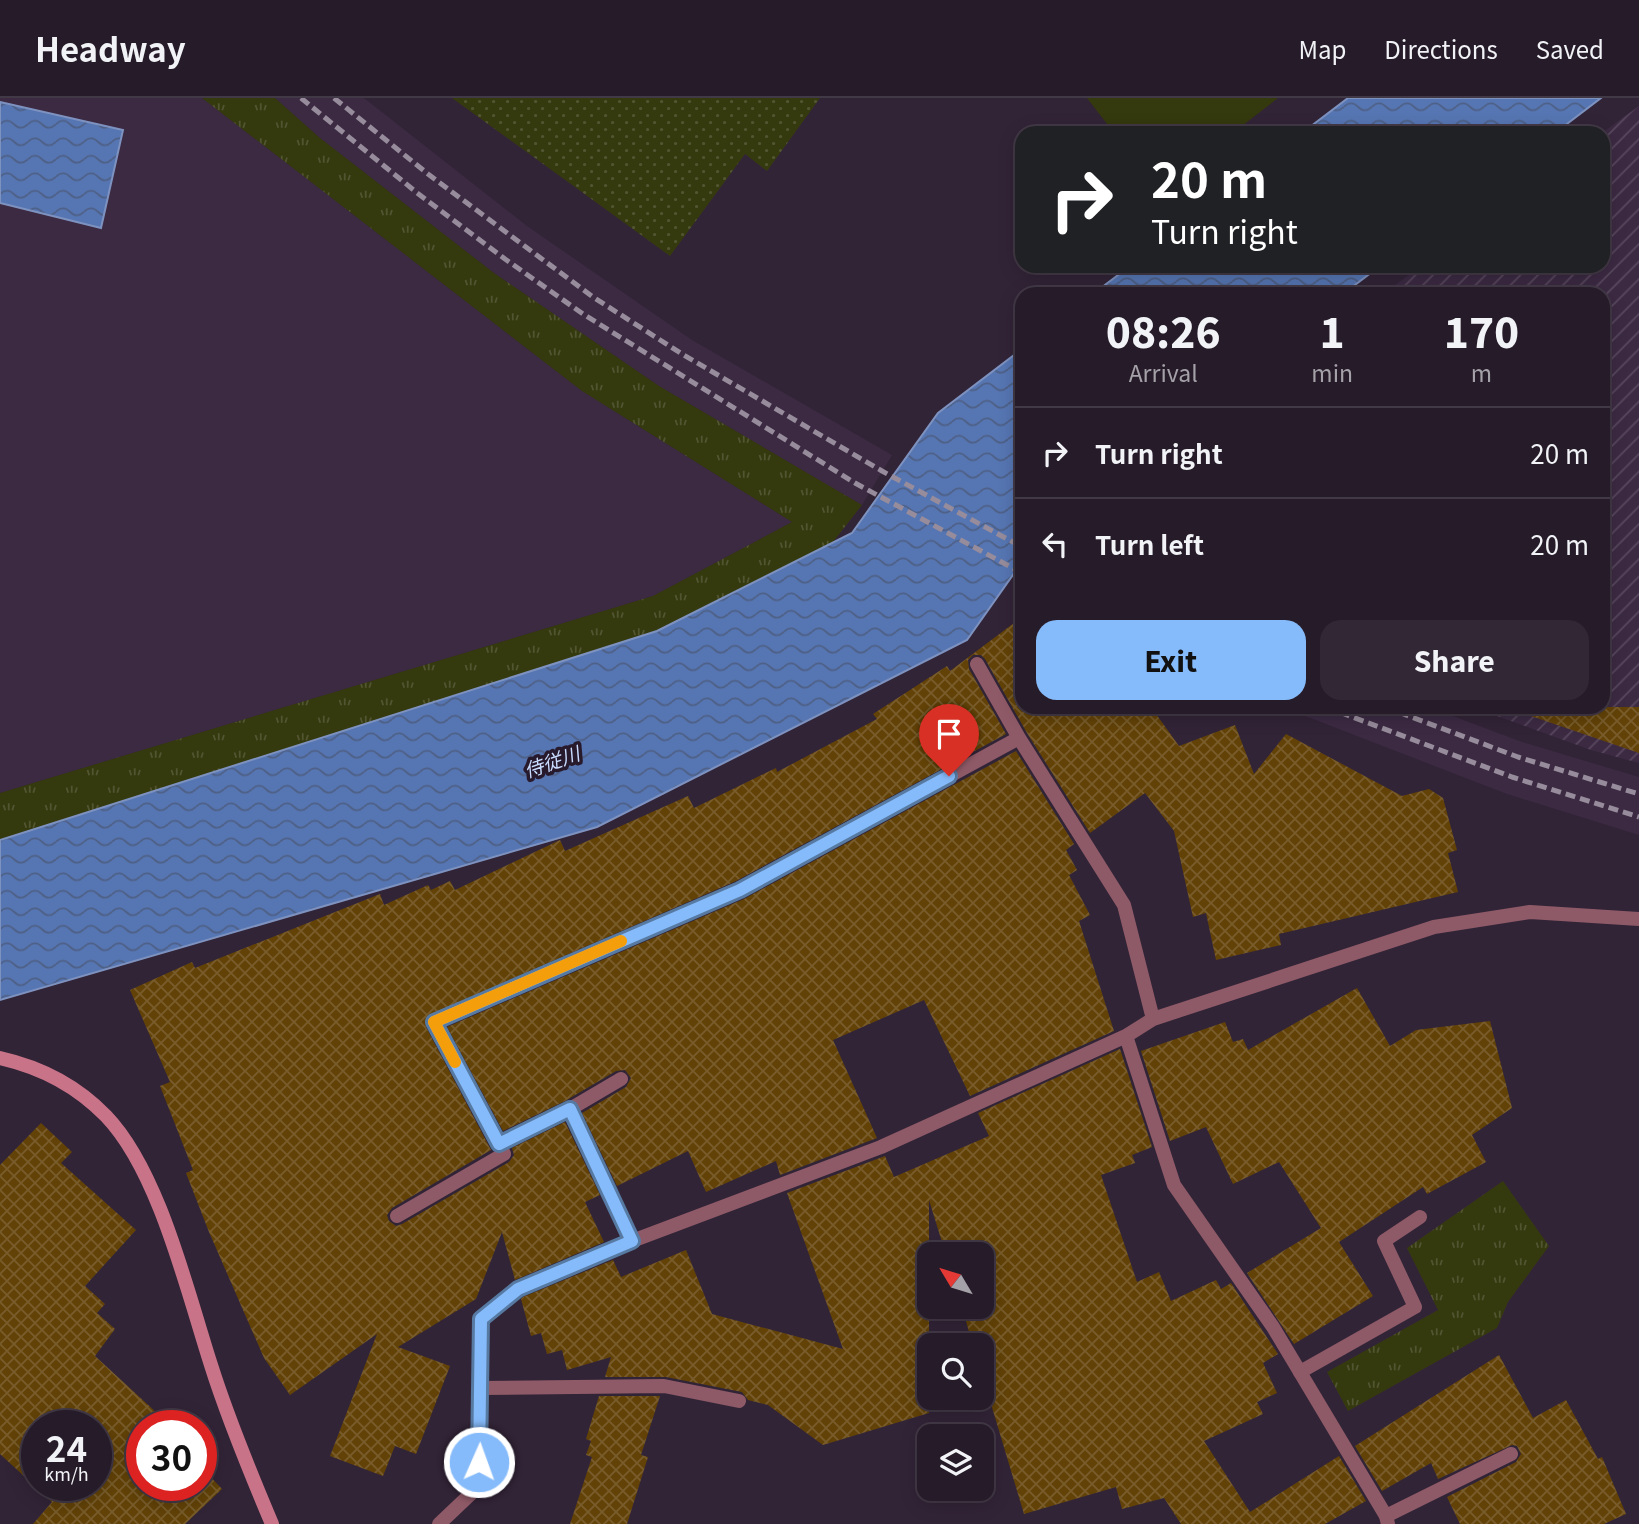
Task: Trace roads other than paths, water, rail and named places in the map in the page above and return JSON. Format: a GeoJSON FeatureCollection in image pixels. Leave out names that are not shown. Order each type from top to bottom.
{"type":"FeatureCollection","features":[{"type":"Feature","properties":{"kind":"street"},"geometry":{"type":"LineString","coordinates":[[977,664],[1019,738],[1125,905],[1153,1019]]}},
{"type":"Feature","properties":{"kind":"street"},"geometry":{"type":"LineString","coordinates":[[397,1216],[504,1154],[434,1022],[740,890],[1019,738]]}},
{"type":"Feature","properties":{"kind":"street"},"geometry":{"type":"LineString","coordinates":[[439,1524],[478,1487],[482,1388],[481,1319],[518,1289],[632,1241],[881,1147],[1126,1035],[1153,1019],[1434,927],[1530,912],[1639,919]]}},
{"type":"Feature","properties":{"kind":"street"},"geometry":{"type":"LineString","coordinates":[[1126,1035],[1174,1185],[1273,1327],[1387,1520],[1511,1454]]}},
{"type":"Feature","properties":{"kind":"street"},"geometry":{"type":"LineString","coordinates":[[0,1058],[21,1062],[63,1080],[106,1116],[132,1151],[161,1211],[213,1372],[272,1524]]}},
{"type":"Feature","properties":{"kind":"street"},"geometry":{"type":"LineString","coordinates":[[499,1144],[570,1109],[621,1079]]}},
{"type":"Feature","properties":{"kind":"street"},"geometry":{"type":"LineString","coordinates":[[570,1109],[632,1241]]}},
{"type":"Feature","properties":{"kind":"street"},"geometry":{"type":"LineString","coordinates":[[1300,1372],[1415,1307],[1384,1241],[1420,1217]]}},
{"type":"Feature","properties":{"kind":"street"},"geometry":{"type":"LineString","coordinates":[[482,1388],[664,1386],[739,1401]]}},
{"type":"Feature","properties":{"kind":"water"},"geometry":{"type":"Polygon","coordinates":[[[1348,98],[1601,98],[1564,126],[1311,126],[1348,98]]]}},
{"type":"Feature","properties":{"kind":"water"},"geometry":{"type":"Polygon","coordinates":[[[0,102],[123,130],[101,228],[0,203],[0,102]]]}},
{"type":"Feature","properties":{"kind":"water"},"geometry":{"type":"Polygon","coordinates":[[[1121,273],[1371,273],[1352,287],[1102,287],[1121,273]]]}},
{"type":"Feature","properties":{"kind":"water","name":"侍従川"},"geometry":{"type":"Polygon","coordinates":[[[1015,354],[1015,572],[967,640],[597,827],[0,1000],[0,840],[657,631],[852,533],[938,413],[1015,354]]]}},
{"type":"Feature","properties":{"kind":"railway"},"geometry":{"type":"LineString","coordinates":[[301,98],[416,192],[583,314],[855,483],[1015,569]]}},
{"type":"Feature","properties":{"kind":"railway"},"geometry":{"type":"LineString","coordinates":[[334,98],[428,174],[593,297],[682,354],[882,471],[1015,543]]}},
{"type":"Feature","properties":{"kind":"railway"},"geometry":{"type":"LineString","coordinates":[[1345,714],[1512,777],[1639,817]]}},
{"type":"Feature","properties":{"kind":"railway"},"geometry":{"type":"LineString","coordinates":[[1404,714],[1518,757],[1639,794]]}}]}
